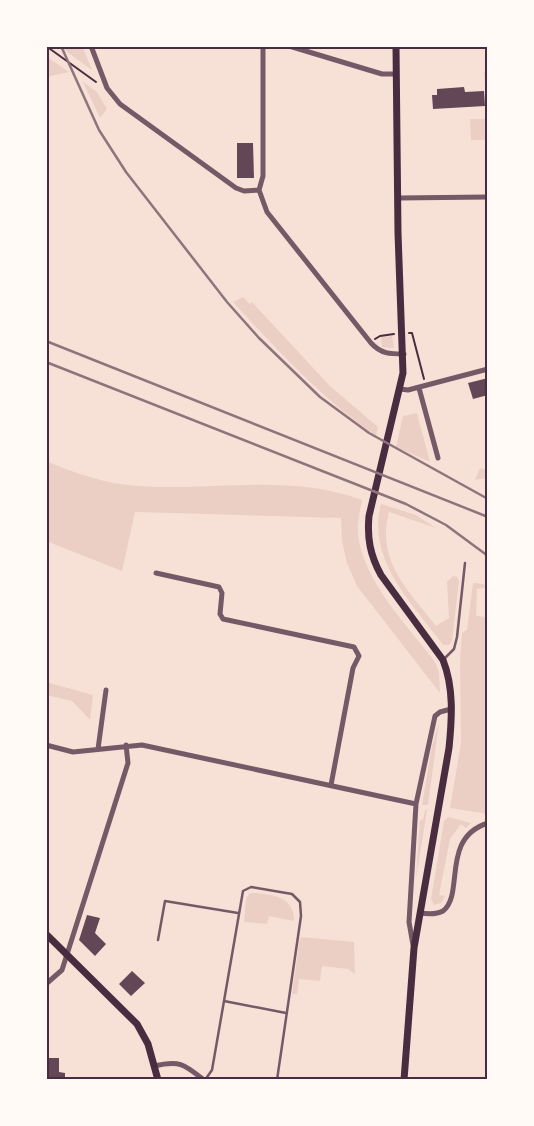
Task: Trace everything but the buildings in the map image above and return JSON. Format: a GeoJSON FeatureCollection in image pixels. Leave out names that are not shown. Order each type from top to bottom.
{"type":"FeatureCollection","features":[{"type":"Feature","properties":{"kind":"main road"},"geometry":{"type":"LineString","coordinates":[[396,46],[398,198],[404,354],[400,389],[369,516],[369,546],[381,575],[443,660],[448,672],[451,709],[449,748],[414,948],[404,1080]]}},
{"type":"Feature","properties":{"kind":"main road"},"geometry":{"type":"LineString","coordinates":[[46,934],[137,1024],[148,1044],[158,1080]]}},
{"type":"Feature","properties":{"kind":"street"},"geometry":{"type":"LineString","coordinates":[[92,46],[107,88],[120,104],[236,188],[244,191],[259,190]]}},
{"type":"Feature","properties":{"kind":"street"},"geometry":{"type":"LineString","coordinates":[[263,46],[263,176],[259,190],[267,212],[370,343],[385,353],[404,354]]}},
{"type":"Feature","properties":{"kind":"street"},"geometry":{"type":"LineString","coordinates":[[289,46],[382,74],[396,74]]}},
{"type":"Feature","properties":{"kind":"street"},"geometry":{"type":"LineString","coordinates":[[398,198],[488,197]]}},
{"type":"Feature","properties":{"kind":"street"},"geometry":{"type":"LineString","coordinates":[[400,389],[418,388],[488,369]]}},
{"type":"Feature","properties":{"kind":"street"},"geometry":{"type":"LineString","coordinates":[[418,388],[438,458]]}},
{"type":"Feature","properties":{"kind":"street"},"geometry":{"type":"LineString","coordinates":[[156,572],[219,587],[222,593],[220,614],[223,619],[354,647],[359,656],[352,668],[331,785]]}},
{"type":"Feature","properties":{"kind":"street"},"geometry":{"type":"LineString","coordinates":[[98,749],[106,690]]}},
{"type":"Feature","properties":{"kind":"street"},"geometry":{"type":"LineString","coordinates":[[414,948],[409,922],[416,804],[435,716],[440,712],[451,709]]}},
{"type":"Feature","properties":{"kind":"street"},"geometry":{"type":"LineString","coordinates":[[46,745],[73,752],[126,745],[142,745],[416,804]]}},
{"type":"Feature","properties":{"kind":"street"},"geometry":{"type":"LineString","coordinates":[[46,984],[62,970],[128,763],[126,745]]}},
{"type":"Feature","properties":{"kind":"street"},"geometry":{"type":"LineString","coordinates":[[420,913],[434,914],[444,910],[450,899],[458,851],[464,840],[473,831],[488,823]]}},
{"type":"Feature","properties":{"kind":"street"},"geometry":{"type":"LineString","coordinates":[[154,1066],[176,1062],[186,1066],[205,1080]]}},
{"type":"Feature","properties":{"kind":"lane"},"geometry":{"type":"LineString","coordinates":[[443,660],[454,649],[457,637],[465,564]]}},
{"type":"Feature","properties":{"kind":"lane"},"geometry":{"type":"LineString","coordinates":[[205,1080],[212,1070],[243,891],[251,887],[292,894],[300,902],[301,916],[277,1080]]}},
{"type":"Feature","properties":{"kind":"lane"},"geometry":{"type":"LineString","coordinates":[[158,940],[165,901],[238,913]]}},
{"type":"Feature","properties":{"kind":"lane"},"geometry":{"type":"LineString","coordinates":[[224,1001],[286,1012]]}},
{"type":"Feature","properties":{"kind":"path"},"geometry":{"type":"LineString","coordinates":[[46,46],[107,88]]}},
{"type":"Feature","properties":{"kind":"path"},"geometry":{"type":"LineString","coordinates":[[412,333],[426,386]]}},
{"type":"Feature","properties":{"kind":"path"},"geometry":{"type":"LineString","coordinates":[[370,343],[380,336],[394,334]]}},
{"type":"Feature","properties":{"kind":"shaded area"},"geometry":{"type":"Polygon","coordinates":[[[59,46],[82,46],[92,70],[59,46]]]}},
{"type":"Feature","properties":{"kind":"shaded area"},"geometry":{"type":"Polygon","coordinates":[[[46,56],[69,72],[46,77],[46,56]]]}},
{"type":"Feature","properties":{"kind":"shaded area"},"geometry":{"type":"Polygon","coordinates":[[[484,72],[488,72],[488,140],[471,140],[470,119],[487,119],[484,72]]]}},
{"type":"Feature","properties":{"kind":"shaded area"},"geometry":{"type":"Polygon","coordinates":[[[83,82],[97,92],[107,109],[100,118],[83,82]]]}},
{"type":"Feature","properties":{"kind":"shaded area"},"geometry":{"type":"Polygon","coordinates":[[[243,297],[250,304],[252,302],[330,386],[378,427],[376,436],[356,422],[319,390],[266,338],[233,302],[243,297]]]}},
{"type":"Feature","properties":{"kind":"shaded area"},"geometry":{"type":"Polygon","coordinates":[[[392,336],[394,348],[382,347],[381,337],[392,336]]]}},
{"type":"Feature","properties":{"kind":"shaded area"},"geometry":{"type":"Polygon","coordinates":[[[417,413],[430,462],[396,447],[403,416],[417,413]]]}},
{"type":"Feature","properties":{"kind":"shaded area"},"geometry":{"type":"Polygon","coordinates":[[[46,461],[91,477],[126,485],[166,487],[280,485],[308,487],[362,500],[358,521],[358,534],[368,569],[388,602],[435,662],[439,672],[440,693],[357,586],[347,563],[342,541],[341,518],[135,512],[122,571],[46,541],[46,461]]]}},
{"type":"Feature","properties":{"kind":"shaded area"},"geometry":{"type":"Polygon","coordinates":[[[480,468],[488,471],[488,478],[475,480],[480,468]]]}},
{"type":"Feature","properties":{"kind":"shaded area"},"geometry":{"type":"Polygon","coordinates":[[[381,504],[416,515],[436,528],[389,512],[386,529],[387,545],[397,574],[436,626],[449,618],[447,582],[453,576],[457,577],[459,581],[452,641],[449,645],[443,645],[418,613],[395,580],[386,562],[380,544],[378,524],[381,504]]]}},
{"type":"Feature","properties":{"kind":"shaded area"},"geometry":{"type":"Polygon","coordinates":[[[473,583],[483,584],[488,587],[477,589],[476,616],[488,617],[488,814],[450,808],[461,743],[460,661],[462,633],[467,630],[473,583]]]}},
{"type":"Feature","properties":{"kind":"shaded area"},"geometry":{"type":"Polygon","coordinates":[[[46,682],[93,695],[90,720],[72,701],[46,695],[46,682]]]}},
{"type":"Feature","properties":{"kind":"shaded area"},"geometry":{"type":"Polygon","coordinates":[[[439,723],[428,805],[422,805],[432,746],[439,723]]]}},
{"type":"Feature","properties":{"kind":"shaded area"},"geometry":{"type":"Polygon","coordinates":[[[425,810],[427,810],[416,879],[420,820],[423,820],[425,810]]]}},
{"type":"Feature","properties":{"kind":"shaded area"},"geometry":{"type":"Polygon","coordinates":[[[448,817],[471,823],[466,828],[461,824],[450,839],[439,895],[445,896],[441,903],[434,905],[431,899],[444,821],[448,817]]]}},
{"type":"Feature","properties":{"kind":"shaded area"},"geometry":{"type":"Polygon","coordinates":[[[249,894],[268,894],[281,898],[291,907],[294,921],[269,916],[267,924],[244,922],[246,899],[249,894]]]}},
{"type":"Feature","properties":{"kind":"shaded area"},"geometry":{"type":"Polygon","coordinates":[[[300,937],[354,942],[355,974],[348,969],[322,966],[320,981],[299,979],[297,994],[292,994],[300,937]]]}},
{"type":"Feature","properties":{"kind":"railway"},"geometry":{"type":"LineString","coordinates":[[61,46],[99,130],[126,172],[227,302],[259,338],[320,397],[369,433],[488,499]]}},
{"type":"Feature","properties":{"kind":"railway"},"geometry":{"type":"LineString","coordinates":[[46,341],[488,517]]}},
{"type":"Feature","properties":{"kind":"railway"},"geometry":{"type":"LineString","coordinates":[[46,362],[406,504],[446,525],[488,556]]}}]}
